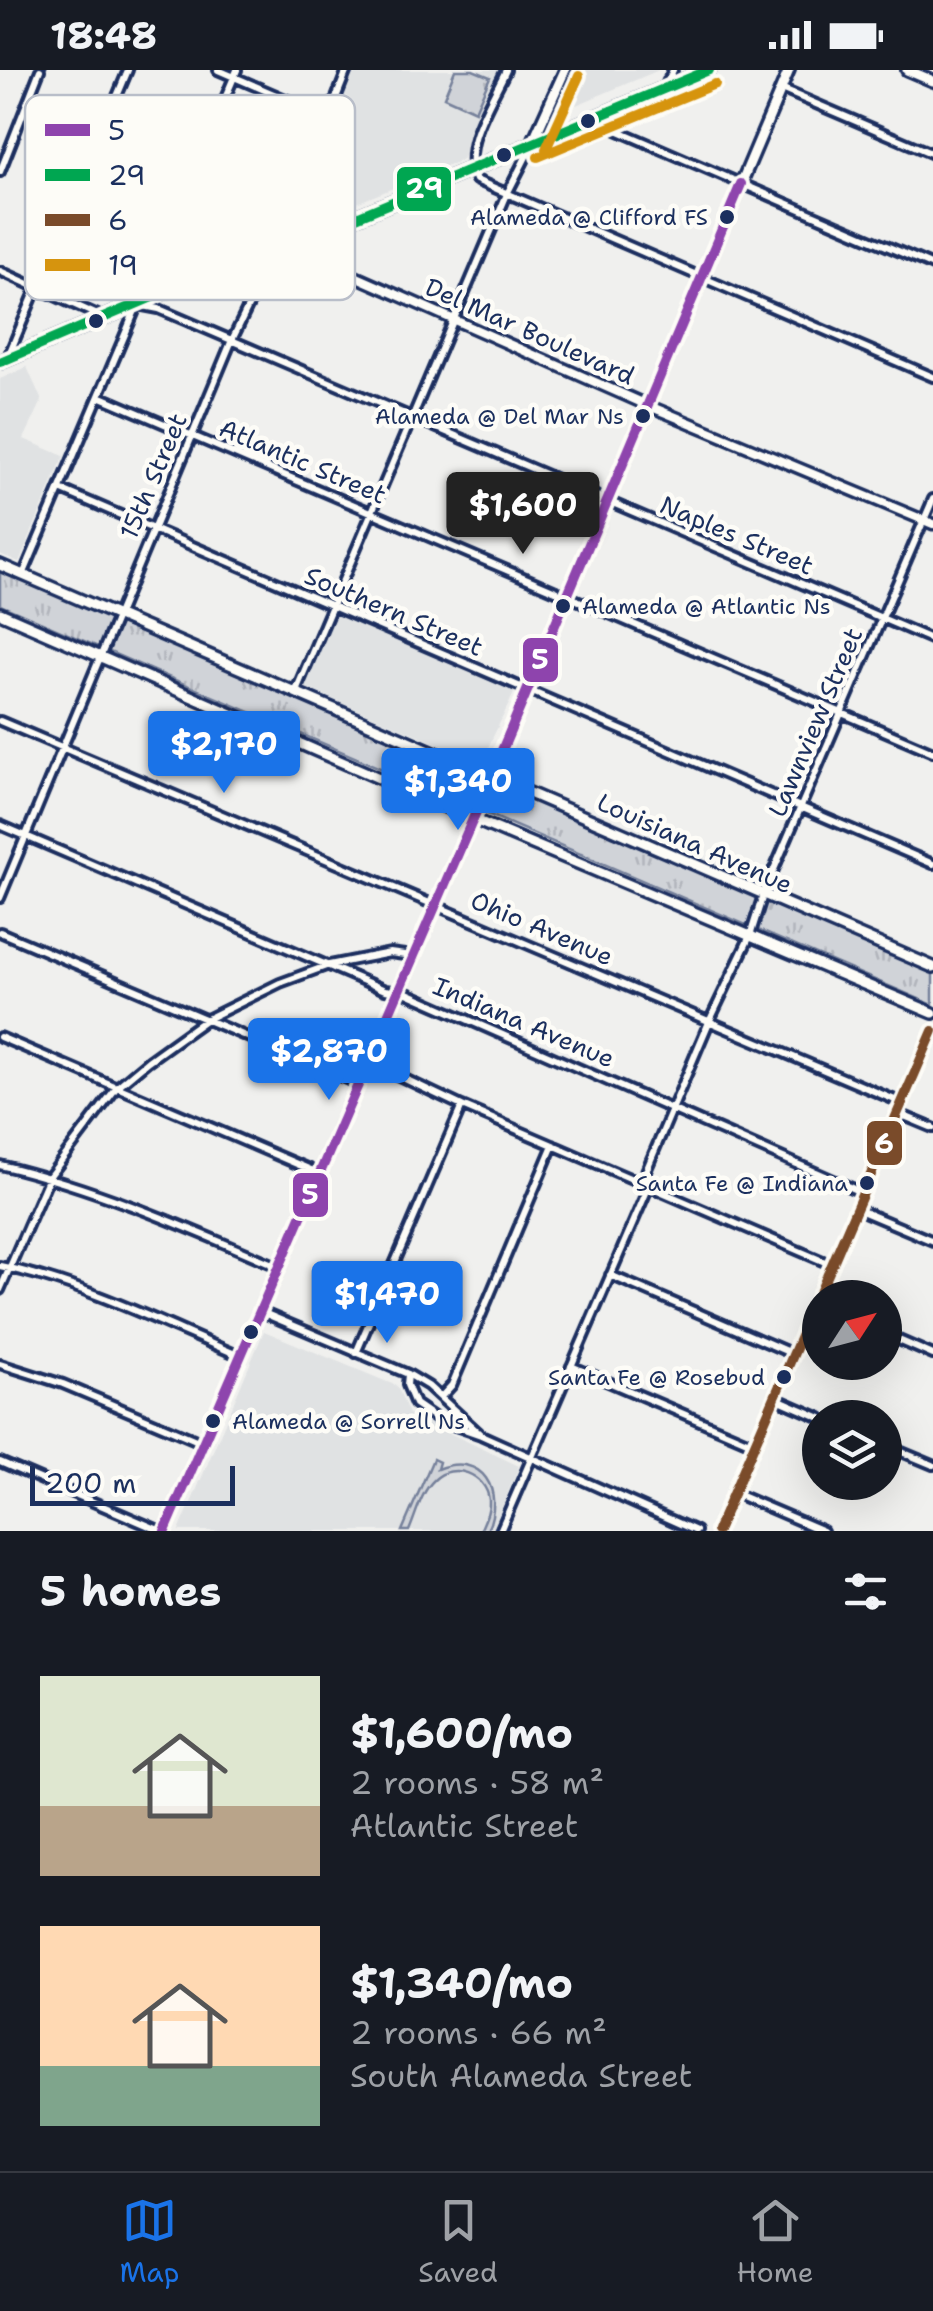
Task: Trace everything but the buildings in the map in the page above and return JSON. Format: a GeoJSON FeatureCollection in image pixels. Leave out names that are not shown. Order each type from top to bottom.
{"type":"FeatureCollection","features":[{"type":"Feature","properties":{"kind":"main road"},"geometry":{"type":"LineString","coordinates":[[532,144],[564,70]]}},
{"type":"Feature","properties":{"kind":"main road"},"geometry":{"type":"LineString","coordinates":[[355,217],[709,70]]}},
{"type":"Feature","properties":{"kind":"main road"},"geometry":{"type":"LineString","coordinates":[[163,1531],[473,819],[789,70]]}},
{"type":"Feature","properties":{"kind":"main road"},"geometry":{"type":"LineString","coordinates":[[907,70],[933,81]]}},
{"type":"Feature","properties":{"kind":"main road"},"geometry":{"type":"LineString","coordinates":[[3,361],[148,300]]}},
{"type":"Feature","properties":{"kind":"main road","name":"Louisiana Avenue"},"geometry":{"type":"LineString","coordinates":[[0,565],[933,967]]}},
{"type":"Feature","properties":{"kind":"main road"},"geometry":{"type":"LineString","coordinates":[[0,613],[933,1013]]}},
{"type":"Feature","properties":{"kind":"main road"},"geometry":{"type":"LineString","coordinates":[[828,1280],[933,1031]]}},
{"type":"Feature","properties":{"kind":"main road"},"geometry":{"type":"LineString","coordinates":[[717,1531],[802,1339]]}},
{"type":"Feature","properties":{"kind":"street"},"geometry":{"type":"LineString","coordinates":[[30,95],[40,70]]}},
{"type":"Feature","properties":{"kind":"street"},"geometry":{"type":"LineString","coordinates":[[118,95],[128,70]]}},
{"type":"Feature","properties":{"kind":"street"},"geometry":{"type":"LineString","coordinates":[[218,70],[280,95]]}},
{"type":"Feature","properties":{"kind":"street","name":"15th Street"},"geometry":{"type":"LineString","coordinates":[[336,95],[347,70]]}},
{"type":"Feature","properties":{"kind":"street"},"geometry":{"type":"LineString","coordinates":[[506,70],[471,150],[470,169],[476,180],[933,377]]}},
{"type":"Feature","properties":{"kind":"street"},"geometry":{"type":"LineString","coordinates":[[664,88],[672,70]]}},
{"type":"Feature","properties":{"kind":"street"},"geometry":{"type":"LineString","coordinates":[[782,89],[933,154]]}},
{"type":"Feature","properties":{"kind":"street"},"geometry":{"type":"LineString","coordinates":[[0,172],[25,108]]}},
{"type":"Feature","properties":{"kind":"street"},"geometry":{"type":"LineString","coordinates":[[591,119],[933,266]]}},
{"type":"Feature","properties":{"kind":"street"},"geometry":{"type":"LineString","coordinates":[[294,694],[507,194],[532,144]]}},
{"type":"Feature","properties":{"kind":"street"},"geometry":{"type":"LineString","coordinates":[[0,271],[25,282]]}},
{"type":"Feature","properties":{"kind":"street","name":"Del Mar Boulevard"},"geometry":{"type":"LineString","coordinates":[[355,276],[647,405],[928,522]]}},
{"type":"Feature","properties":{"kind":"street"},"geometry":{"type":"LineString","coordinates":[[3,361],[31,300]]}},
{"type":"Feature","properties":{"kind":"street"},"geometry":{"type":"LineString","coordinates":[[63,300],[105,319]]}},
{"type":"Feature","properties":{"kind":"street"},"geometry":{"type":"LineString","coordinates":[[24,575],[139,300]]}},
{"type":"Feature","properties":{"kind":"street","name":"15th Street"},"geometry":{"type":"LineString","coordinates":[[0,898],[251,300]]}},
{"type":"Feature","properties":{"kind":"street","name":"Naples Street"},"geometry":{"type":"LineString","coordinates":[[137,305],[159,309],[933,640]]}},
{"type":"Feature","properties":{"kind":"street","name":"Atlantic Street"},"geometry":{"type":"LineString","coordinates":[[99,396],[933,752]]}},
{"type":"Feature","properties":{"kind":"street","name":"Southern Street"},"geometry":{"type":"LineString","coordinates":[[60,489],[933,864]]}},
{"type":"Feature","properties":{"kind":"street","name":"Lawnview Street"},"geometry":{"type":"LineString","coordinates":[[500,1531],[610,1275],[709,1022],[750,936],[763,895],[881,618],[928,522],[933,499]]}},
{"type":"Feature","properties":{"kind":"street","name":"Ohio Avenue"},"geometry":{"type":"LineString","coordinates":[[0,721],[709,1022],[900,1108],[933,1128]]}},
{"type":"Feature","properties":{"kind":"street","name":"Indiana Avenue"},"geometry":{"type":"LineString","coordinates":[[0,826],[385,990],[407,993],[863,1193]]}},
{"type":"Feature","properties":{"kind":"street"},"geometry":{"type":"LineString","coordinates":[[0,932],[358,1084]]}},
{"type":"Feature","properties":{"kind":"street"},"geometry":{"type":"LineString","coordinates":[[0,1290],[4,1266],[49,1176],[117,1087],[205,1020],[238,1001],[328,966],[390,953],[412,956]]}},
{"type":"Feature","properties":{"kind":"street"},"geometry":{"type":"LineString","coordinates":[[0,1037],[318,1173]]}},
{"type":"Feature","properties":{"kind":"street"},"geometry":{"type":"LineString","coordinates":[[367,1061],[833,1266]]}},
{"type":"Feature","properties":{"kind":"street"},"geometry":{"type":"LineString","coordinates":[[356,1353],[462,1106]]}},
{"type":"Feature","properties":{"kind":"street"},"geometry":{"type":"LineString","coordinates":[[441,1397],[452,1385],[553,1145]]}},
{"type":"Feature","properties":{"kind":"street"},"geometry":{"type":"LineString","coordinates":[[0,1165],[49,1176],[131,1204],[278,1266]]}},
{"type":"Feature","properties":{"kind":"street"},"geometry":{"type":"LineString","coordinates":[[857,1209],[933,1241]]}},
{"type":"Feature","properties":{"kind":"street"},"geometry":{"type":"LineString","coordinates":[[4,1266],[124,1306],[240,1356]]}},
{"type":"Feature","properties":{"kind":"street"},"geometry":{"type":"LineString","coordinates":[[610,1275],[794,1355]]}},
{"type":"Feature","properties":{"kind":"street"},"geometry":{"type":"LineString","coordinates":[[259,1311],[408,1374],[441,1397],[481,1435]]}},
{"type":"Feature","properties":{"kind":"street"},"geometry":{"type":"LineString","coordinates":[[902,1341],[933,1354]]}},
{"type":"Feature","properties":{"kind":"street"},"geometry":{"type":"LineString","coordinates":[[0,1364],[63,1384],[204,1444]]}},
{"type":"Feature","properties":{"kind":"street"},"geometry":{"type":"LineString","coordinates":[[571,1366],[754,1444]]}},
{"type":"Feature","properties":{"kind":"street"},"geometry":{"type":"LineString","coordinates":[[408,1374],[409,1393],[423,1411],[696,1531]]}},
{"type":"Feature","properties":{"kind":"street"},"geometry":{"type":"LineString","coordinates":[[775,1398],[802,1410]]}},
{"type":"Feature","properties":{"kind":"street"},"geometry":{"type":"LineString","coordinates":[[902,1452],[933,1465]]}},
{"type":"Feature","properties":{"kind":"street"},"geometry":{"type":"LineString","coordinates":[[0,1462],[163,1531]]}},
{"type":"Feature","properties":{"kind":"street"},"geometry":{"type":"LineString","coordinates":[[732,1492],[822,1531]]}},
{"type":"Feature","properties":{"kind":"shaded area"},"geometry":{"type":"Polygon","coordinates":[[[355,70],[501,70],[462,160],[355,204],[355,95],[345,95],[355,70]]]}},
{"type":"Feature","properties":{"kind":"shaded area"},"geometry":{"type":"Polygon","coordinates":[[[578,70],[659,70],[574,106],[566,97],[578,70]]]}},
{"type":"Feature","properties":{"kind":"shaded area"},"geometry":{"type":"Polygon","coordinates":[[[27,367],[42,401],[24,439],[64,456],[19,562],[0,554],[0,379],[27,367]]]}},
{"type":"Feature","properties":{"kind":"shaded area"},"geometry":{"type":"Polygon","coordinates":[[[334,613],[515,691],[481,762],[304,687],[334,613]]]}},
{"type":"Feature","properties":{"kind":"shaded area"},"geometry":{"type":"Polygon","coordinates":[[[264,1331],[397,1386],[409,1414],[519,1466],[492,1531],[179,1531],[264,1331]]]}},
{"type":"Feature","properties":{"kind":"green space"},"geometry":{"type":"Polygon","coordinates":[[[455,70],[473,70],[490,77],[475,111],[444,97],[455,70]]]}},
{"type":"Feature","properties":{"kind":"green space"},"geometry":{"type":"Polygon","coordinates":[[[0,571],[933,970],[933,1005],[0,605],[0,571]]]}},
{"type":"Feature","properties":{"kind":"green space"},"geometry":{"type":"Polygon","coordinates":[[[433,1459],[439,1462],[437,1469],[467,1465],[486,1478],[493,1502],[487,1531],[480,1531],[489,1508],[487,1491],[468,1473],[450,1471],[429,1485],[409,1531],[402,1531],[433,1459]]]}},
{"type":"Feature","properties":{"kind":"transit line","name":"29"},"geometry":{"type":"LineString","coordinates":[[355,218],[709,70]]}},
{"type":"Feature","properties":{"kind":"transit line","name":"19"},"geometry":{"type":"LineString","coordinates":[[546,149],[579,76]]}},
{"type":"Feature","properties":{"kind":"transit line","name":"19"},"geometry":{"type":"LineString","coordinates":[[538,157],[715,84]]}},
{"type":"Feature","properties":{"kind":"transit line","name":"5"},"geometry":{"type":"LineString","coordinates":[[165,1531],[473,819],[741,184]]}},
{"type":"Feature","properties":{"kind":"transit line","name":"29"},"geometry":{"type":"LineString","coordinates":[[0,362],[145,300]]}},
{"type":"Feature","properties":{"kind":"transit line","name":"6"},"geometry":{"type":"LineString","coordinates":[[717,1531],[933,1031]]}},
{"type":"Feature","properties":{"kind":"place","name":"Alameda @ Clifford FS"},"geometry":{"type":"Point","coordinates":[727,217]}},
{"type":"Feature","properties":{"kind":"place","name":"Alameda @ Del Mar Ns"},"geometry":{"type":"Point","coordinates":[643,416]}},
{"type":"Feature","properties":{"kind":"place","name":"Alameda @ Atlantic Ns"},"geometry":{"type":"Point","coordinates":[563,606]}},
{"type":"Feature","properties":{"kind":"place","name":"Santa Fe @ Indiana"},"geometry":{"type":"Point","coordinates":[867,1183]}},
{"type":"Feature","properties":{"kind":"place","name":"Santa Fe @ Rosebud"},"geometry":{"type":"Point","coordinates":[784,1377]}},
{"type":"Feature","properties":{"kind":"place","name":"Alameda @ Sorrell Ns"},"geometry":{"type":"Point","coordinates":[213,1421]}}]}
